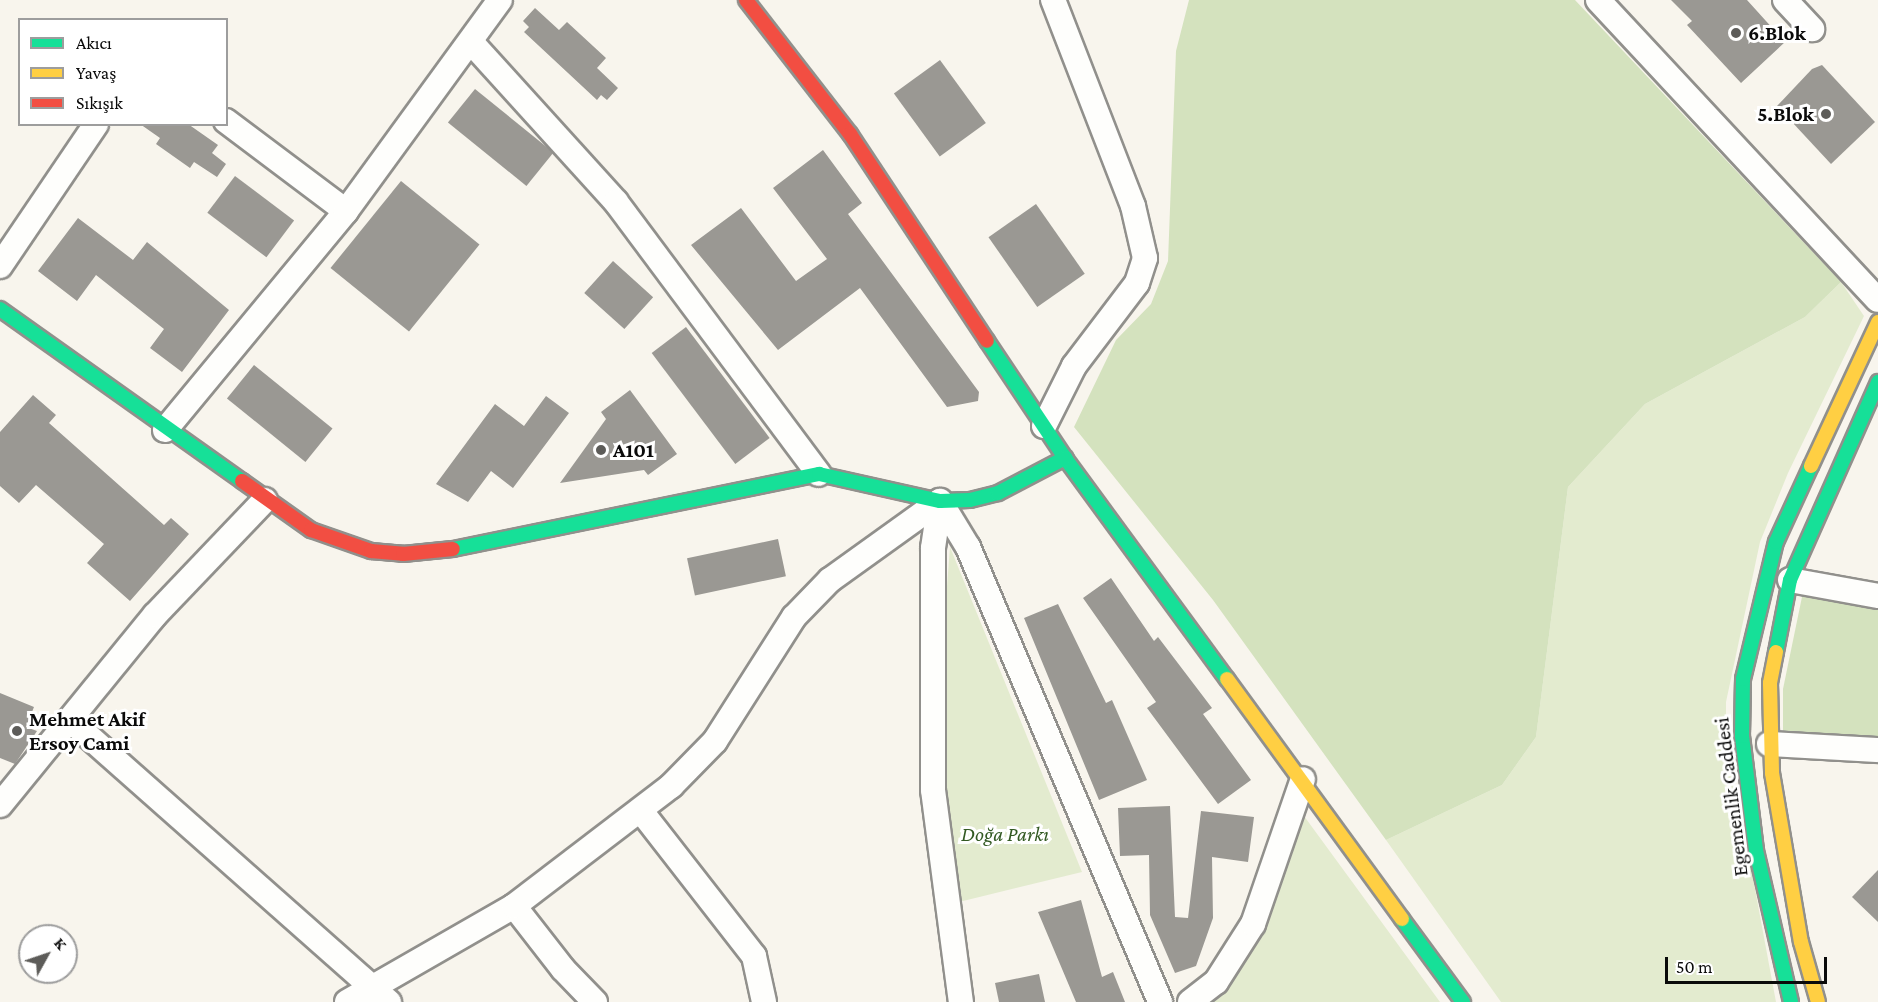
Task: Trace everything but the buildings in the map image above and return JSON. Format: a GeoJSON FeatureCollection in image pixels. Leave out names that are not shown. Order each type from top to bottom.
{"type":"FeatureCollection","features":[{"type":"Feature","properties":{"kind":"street"},"geometry":{"type":"LineString","coordinates":[[165,430],[346,212],[500,0]]}},
{"type":"Feature","properties":{"kind":"street"},"geometry":{"type":"LineString","coordinates":[[746,0],[850,134],[1065,458],[1303,779],[1463,1002]]}},
{"type":"Feature","properties":{"kind":"street"},"geometry":{"type":"LineString","coordinates":[[1044,426],[1074,366],[1137,283],[1145,258],[1133,206],[1053,0]]}},
{"type":"Feature","properties":{"kind":"street"},"geometry":{"type":"LineString","coordinates":[[1598,0],[1878,300]]}},
{"type":"Feature","properties":{"kind":"street"},"geometry":{"type":"LineString","coordinates":[[1785,0],[1812,29]]}},
{"type":"Feature","properties":{"kind":"street"},"geometry":{"type":"LineString","coordinates":[[471,42],[616,202],[819,474]]}},
{"type":"Feature","properties":{"kind":"street"},"geometry":{"type":"LineString","coordinates":[[228,123],[346,212]]}},
{"type":"Feature","properties":{"kind":"street"},"geometry":{"type":"LineString","coordinates":[[0,266],[95,126]]}},
{"type":"Feature","properties":{"kind":"street"},"geometry":{"type":"LineString","coordinates":[[0,309],[165,430],[311,530],[342,543],[403,554],[487,544],[819,474],[940,501],[970,500],[998,493],[1065,458]]}},
{"type":"Feature","properties":{"kind":"street","name":"Egemenlik Caddesi"},"geometry":{"type":"LineString","coordinates":[[1791,1002],[1769,920],[1756,850],[1742,736],[1743,679],[1776,542],[1878,322]]}},
{"type":"Feature","properties":{"kind":"street","name":"Egemenlik Caddesi"},"geometry":{"type":"LineString","coordinates":[[1818,1002],[1801,942],[1769,744],[1770,683],[1790,580],[1878,382]]}},
{"type":"Feature","properties":{"kind":"street"},"geometry":{"type":"LineString","coordinates":[[0,805],[199,565],[265,500]]}},
{"type":"Feature","properties":{"kind":"street"},"geometry":{"type":"LineString","coordinates":[[347,1002],[382,996],[514,906],[641,811],[715,741],[794,617],[830,580],[940,501]]}},
{"type":"Feature","properties":{"kind":"street"},"geometry":{"type":"LineString","coordinates":[[940,501],[932,560],[933,790],[961,1002]]}},
{"type":"Feature","properties":{"kind":"street"},"geometry":{"type":"LineString","coordinates":[[940,501],[969,548],[1160,1002]]}},
{"type":"Feature","properties":{"kind":"street"},"geometry":{"type":"LineString","coordinates":[[1790,580],[1878,596]]}},
{"type":"Feature","properties":{"kind":"street"},"geometry":{"type":"LineString","coordinates":[[70,720],[382,996]]}},
{"type":"Feature","properties":{"kind":"street"},"geometry":{"type":"LineString","coordinates":[[1769,744],[1878,750]]}},
{"type":"Feature","properties":{"kind":"street"},"geometry":{"type":"LineString","coordinates":[[1190,1002],[1216,982],[1253,924],[1303,779]]}},
{"type":"Feature","properties":{"kind":"street"},"geometry":{"type":"LineString","coordinates":[[641,811],[754,956],[756,997]]}},
{"type":"Feature","properties":{"kind":"street"},"geometry":{"type":"LineString","coordinates":[[514,906],[563,969],[595,1002]]}},
{"type":"Feature","properties":{"kind":"green space"},"geometry":{"type":"Polygon","coordinates":[[[1189,0],[1575,0],[1841,282],[1805,317],[1645,404],[1568,487],[1536,737],[1502,785],[1386,840],[1213,600],[1074,427],[1116,340],[1151,304],[1168,261],[1176,51],[1189,0]]]}},
{"type":"Feature","properties":{"kind":"green space"},"geometry":{"type":"Polygon","coordinates":[[[1841,282],[1864,316],[1788,473],[1760,542],[1726,702],[1726,733],[1776,1002],[1501,1002],[1386,840],[1502,785],[1536,737],[1568,487],[1645,404],[1805,317],[1841,282]]]}},
{"type":"Feature","properties":{"kind":"green space","name":"Doğa Parkı"},"geometry":{"type":"Polygon","coordinates":[[[950,547],[1082,872],[959,902],[949,843],[941,665],[950,547]]]}},
{"type":"Feature","properties":{"kind":"green space"},"geometry":{"type":"Polygon","coordinates":[[[1803,592],[1878,607],[1878,739],[1783,733],[1783,689],[1803,592]]]}},
{"type":"Feature","properties":{"kind":"green space"},"geometry":{"type":"Polygon","coordinates":[[[1304,816],[1440,1002],[1210,1002],[1259,936],[1304,816]]]}},
{"type":"Feature","properties":{"kind":"traffic: fast"},"geometry":{"type":"LineString","coordinates":[[0,309],[242,481]]}},
{"type":"Feature","properties":{"kind":"traffic: fast"},"geometry":{"type":"LineString","coordinates":[[987,341],[1065,458],[1227,679]]}},
{"type":"Feature","properties":{"kind":"traffic: fast"},"geometry":{"type":"LineString","coordinates":[[1776,652],[1790,580],[1878,382]]}},
{"type":"Feature","properties":{"kind":"traffic: fast"},"geometry":{"type":"LineString","coordinates":[[453,549],[819,474],[940,501],[970,500],[998,493],[1065,458]]}},
{"type":"Feature","properties":{"kind":"traffic: fast"},"geometry":{"type":"LineString","coordinates":[[1791,1002],[1756,850],[1742,736],[1743,679],[1776,542],[1811,466]]}},
{"type":"Feature","properties":{"kind":"traffic: fast"},"geometry":{"type":"LineString","coordinates":[[1402,919],[1463,1002]]}},
{"type":"Feature","properties":{"kind":"traffic: slow"},"geometry":{"type":"LineString","coordinates":[[1811,466],[1878,322]]}},
{"type":"Feature","properties":{"kind":"traffic: slow"},"geometry":{"type":"LineString","coordinates":[[1776,652],[1770,683],[1772,773],[1801,942],[1818,1002]]}},
{"type":"Feature","properties":{"kind":"traffic: slow"},"geometry":{"type":"LineString","coordinates":[[1227,679],[1402,919]]}},
{"type":"Feature","properties":{"kind":"traffic: jam"},"geometry":{"type":"LineString","coordinates":[[746,0],[850,134],[987,341]]}},
{"type":"Feature","properties":{"kind":"traffic: jam"},"geometry":{"type":"LineString","coordinates":[[242,481],[311,530],[371,551],[403,554],[453,549]]}},
{"type":"Feature","properties":{"kind":"place","name":"6.Blok"},"geometry":{"type":"Point","coordinates":[1736,33]}},
{"type":"Feature","properties":{"kind":"place","name":"5.Blok"},"geometry":{"type":"Point","coordinates":[1826,114]}},
{"type":"Feature","properties":{"kind":"place","name":"A101"},"geometry":{"type":"Point","coordinates":[601,450]}},
{"type":"Feature","properties":{"kind":"place","name":"Mehmet Akif Ersoy Cami"},"geometry":{"type":"Point","coordinates":[17,731]}}]}
